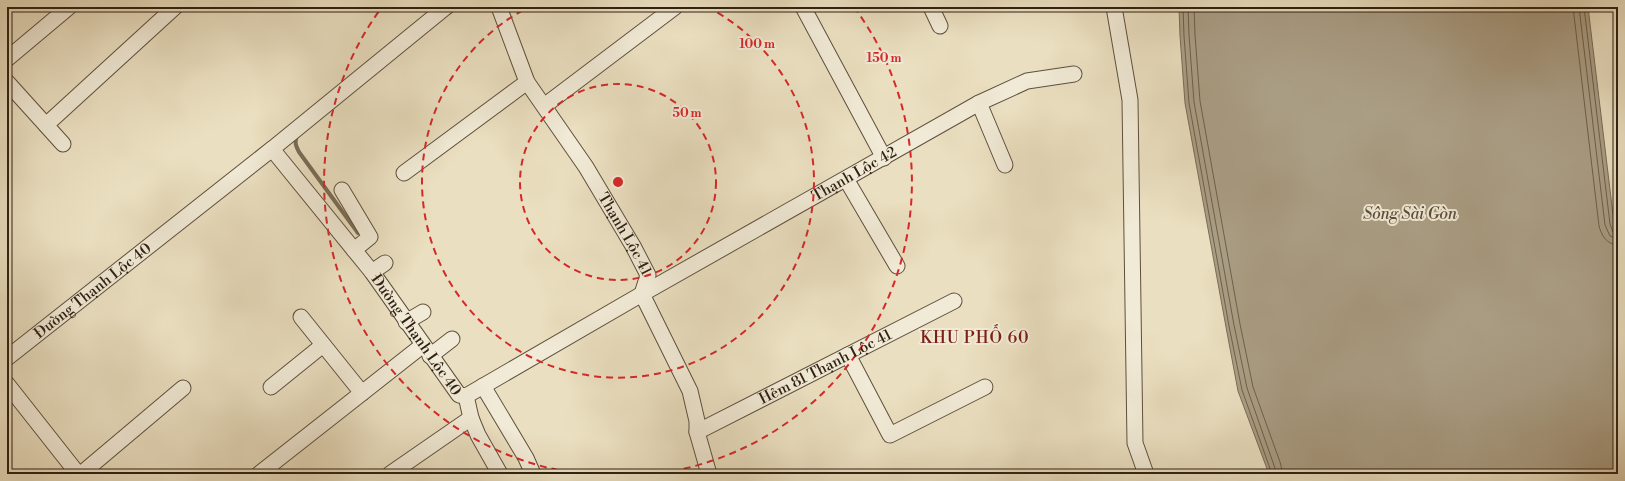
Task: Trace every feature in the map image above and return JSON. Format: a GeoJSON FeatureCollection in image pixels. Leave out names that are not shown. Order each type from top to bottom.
{"type":"FeatureCollection","features":[{"type":"Feature","properties":{"kind":"street"},"geometry":{"type":"LineString","coordinates":[[7,59],[68,7]]}},
{"type":"Feature","properties":{"kind":"street"},"geometry":{"type":"LineString","coordinates":[[46,125],[175,7]]}},
{"type":"Feature","properties":{"kind":"street","name":"Đường Thạnh Lộc 40"},"geometry":{"type":"LineString","coordinates":[[7,358],[272,149],[446,7]]}},
{"type":"Feature","properties":{"kind":"street","name":"Thạnh Lộc 41"},"geometry":{"type":"LineString","coordinates":[[499,7],[527,82],[586,167],[633,246],[648,275],[642,294],[690,391],[697,432],[709,474]]}},
{"type":"Feature","properties":{"kind":"street"},"geometry":{"type":"LineString","coordinates":[[544,106],[675,7]]}},
{"type":"Feature","properties":{"kind":"street"},"geometry":{"type":"LineString","coordinates":[[802,7],[884,158]]}},
{"type":"Feature","properties":{"kind":"street"},"geometry":{"type":"LineString","coordinates":[[931,7],[940,26]]}},
{"type":"Feature","properties":{"kind":"street"},"geometry":{"type":"LineString","coordinates":[[1114,7],[1130,100],[1131,233],[1136,382],[1135,443],[1146,474]]}},
{"type":"Feature","properties":{"kind":"street","name":"Thạnh Lộc 42"},"geometry":{"type":"LineString","coordinates":[[642,294],[980,103],[1027,81],[1074,74]]}},
{"type":"Feature","properties":{"kind":"street"},"geometry":{"type":"LineString","coordinates":[[7,82],[63,144]]}},
{"type":"Feature","properties":{"kind":"street"},"geometry":{"type":"LineString","coordinates":[[404,173],[527,82]]}},
{"type":"Feature","properties":{"kind":"street"},"geometry":{"type":"LineString","coordinates":[[980,103],[1005,165]]}},
{"type":"Feature","properties":{"kind":"street","name":"Đường Thạnh Lộc 40"},"geometry":{"type":"LineString","coordinates":[[272,149],[372,272],[459,395],[466,396],[642,294]]}},
{"type":"Feature","properties":{"kind":"street"},"geometry":{"type":"LineString","coordinates":[[846,179],[897,266]]}},
{"type":"Feature","properties":{"kind":"street"},"geometry":{"type":"LineString","coordinates":[[342,190],[370,237],[354,250]]}},
{"type":"Feature","properties":{"kind":"street"},"geometry":{"type":"LineString","coordinates":[[372,272],[385,263]]}},
{"type":"Feature","properties":{"kind":"street","name":"Hẻm 81 Thạnh Lộc 41"},"geometry":{"type":"LineString","coordinates":[[697,432],[954,301]]}},
{"type":"Feature","properties":{"kind":"street"},"geometry":{"type":"LineString","coordinates":[[406,322],[423,312]]}},
{"type":"Feature","properties":{"kind":"street"},"geometry":{"type":"LineString","coordinates":[[301,317],[362,393]]}},
{"type":"Feature","properties":{"kind":"street"},"geometry":{"type":"LineString","coordinates":[[259,474],[362,393],[427,350],[452,339]]}},
{"type":"Feature","properties":{"kind":"street"},"geometry":{"type":"LineString","coordinates":[[271,387],[323,345]]}},
{"type":"Feature","properties":{"kind":"street"},"geometry":{"type":"LineString","coordinates":[[848,355],[890,435],[985,387]]}},
{"type":"Feature","properties":{"kind":"street"},"geometry":{"type":"LineString","coordinates":[[7,384],[78,474]]}},
{"type":"Feature","properties":{"kind":"street"},"geometry":{"type":"LineString","coordinates":[[483,386],[533,474]]}},
{"type":"Feature","properties":{"kind":"street"},"geometry":{"type":"LineString","coordinates":[[81,474],[183,388]]}},
{"type":"Feature","properties":{"kind":"street"},"geometry":{"type":"LineString","coordinates":[[466,396],[471,418],[478,435],[500,474]]}},
{"type":"Feature","properties":{"kind":"street"},"geometry":{"type":"LineString","coordinates":[[390,474],[471,418]]}},
{"type":"Feature","properties":{"kind":"water","name":"Sông Sài Gòn"},"geometry":{"type":"Polygon","coordinates":[[[1179,7],[1588,7],[1614,223],[1618,235],[1618,474],[1269,474],[1238,391],[1185,103],[1179,7]]]}},
{"type":"Feature","properties":{"kind":"waterway"},"geometry":{"type":"LineString","coordinates":[[449,13],[457,7]]}},
{"type":"Feature","properties":{"kind":"waterway"},"geometry":{"type":"LineString","coordinates":[[297,136],[296,144],[299,152],[358,233]]}},
{"type":"Feature","properties":{"kind":"district","name":"KHU PHỐ 60"},"geometry":{"type":"Point","coordinates":[975,338]}}]}
